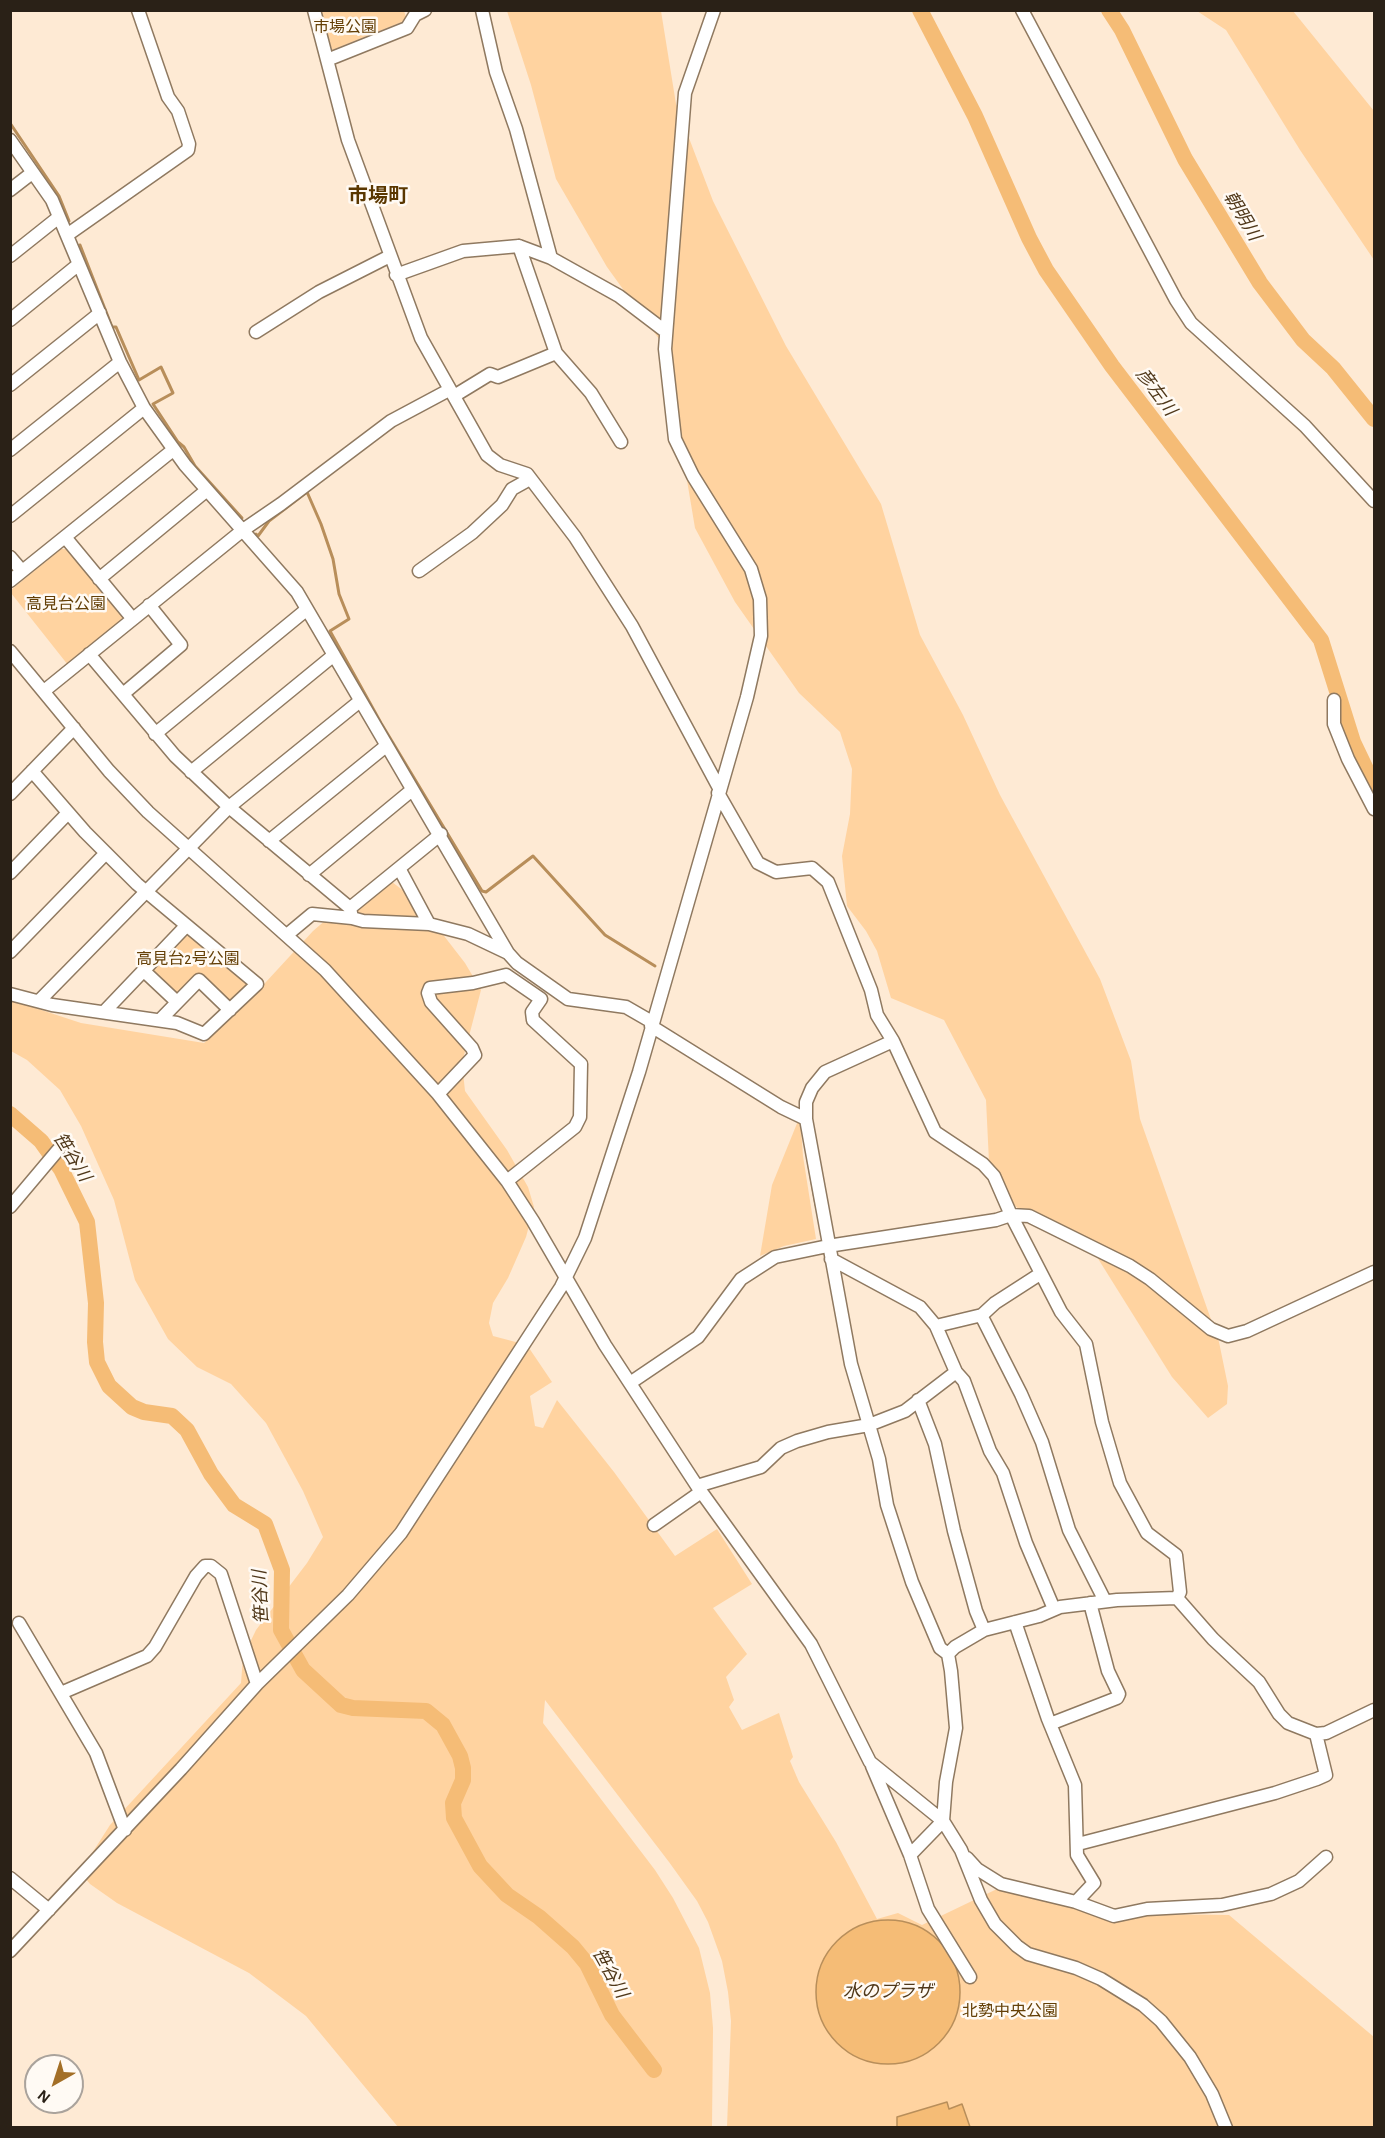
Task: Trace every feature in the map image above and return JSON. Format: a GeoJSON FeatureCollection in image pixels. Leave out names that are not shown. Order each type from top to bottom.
{"type":"FeatureCollection","features":[{"type":"Feature","properties":{"kind":"street"},"geometry":{"type":"LineString","coordinates":[[67,235],[179,159],[188,150],[189,144],[178,111],[168,97],[138,10]]}},
{"type":"Feature","properties":{"kind":"street"},"geometry":{"type":"LineString","coordinates":[[314,10],[348,140],[421,338],[487,455],[500,465],[526,474],[575,537],[632,626],[758,863],[776,872],[812,868],[828,882],[872,990],[877,1015],[893,1041],[935,1132],[983,1164],[994,1176],[1040,1274],[1061,1312],[1088,1348],[1104,1431],[1125,1496],[1150,1537],[1176,1555],[1180,1592],[1177,1598]]}},
{"type":"Feature","properties":{"kind":"street"},"geometry":{"type":"LineString","coordinates":[[327,60],[407,28],[415,15],[425,10]]}},
{"type":"Feature","properties":{"kind":"street"},"geometry":{"type":"LineString","coordinates":[[482,10],[496,72],[519,140],[551,258]]}},
{"type":"Feature","properties":{"kind":"street"},"geometry":{"type":"LineString","coordinates":[[10,1951],[125,1830],[257,1684],[348,1595],[401,1533],[476,1422],[566,1276],[585,1238],[652,1024],[759,651],[761,610],[752,569],[693,476],[675,439],[668,382],[665,331],[684,93],[714,10]]}},
{"type":"Feature","properties":{"kind":"street"},"geometry":{"type":"LineString","coordinates":[[1022,10],[1176,300],[1191,323],[1305,426],[1374,501]]}},
{"type":"Feature","properties":{"kind":"street"},"geometry":{"type":"LineString","coordinates":[[10,140],[52,200],[120,362],[144,408],[173,450],[297,592],[412,790],[441,834],[508,953],[517,963],[568,999],[626,1007],[781,1107],[806,1119]]}},
{"type":"Feature","properties":{"kind":"street"},"geometry":{"type":"LineString","coordinates":[[10,190],[32,173]]}},
{"type":"Feature","properties":{"kind":"street"},"geometry":{"type":"LineString","coordinates":[[10,256],[59,217]]}},
{"type":"Feature","properties":{"kind":"street"},"geometry":{"type":"LineString","coordinates":[[519,246],[556,352],[591,393],[621,442]]}},
{"type":"Feature","properties":{"kind":"street"},"geometry":{"type":"LineString","coordinates":[[396,275],[463,251],[519,246],[551,258],[619,296],[665,331]]}},
{"type":"Feature","properties":{"kind":"street"},"geometry":{"type":"LineString","coordinates":[[256,332],[319,292],[390,256]]}},
{"type":"Feature","properties":{"kind":"street"},"geometry":{"type":"LineString","coordinates":[[10,320],[79,264]]}},
{"type":"Feature","properties":{"kind":"street"},"geometry":{"type":"LineString","coordinates":[[10,385],[100,313]]}},
{"type":"Feature","properties":{"kind":"street"},"geometry":{"type":"LineString","coordinates":[[44,691],[243,530],[391,421],[490,374],[498,377],[556,352]]}},
{"type":"Feature","properties":{"kind":"street"},"geometry":{"type":"LineString","coordinates":[[10,450],[120,362]]}},
{"type":"Feature","properties":{"kind":"street"},"geometry":{"type":"LineString","coordinates":[[10,516],[144,408]]}},
{"type":"Feature","properties":{"kind":"street"},"geometry":{"type":"LineString","coordinates":[[10,581],[173,450]]}},
{"type":"Feature","properties":{"kind":"street"},"geometry":{"type":"LineString","coordinates":[[500,465],[512,489]]}},
{"type":"Feature","properties":{"kind":"street"},"geometry":{"type":"LineString","coordinates":[[418,571],[472,533],[502,505],[512,489],[530,479]]}},
{"type":"Feature","properties":{"kind":"street"},"geometry":{"type":"LineString","coordinates":[[99,579],[207,490]]}},
{"type":"Feature","properties":{"kind":"street"},"geometry":{"type":"LineString","coordinates":[[65,537],[132,618]]}},
{"type":"Feature","properties":{"kind":"street"},"geometry":{"type":"LineString","coordinates":[[10,557],[22,571]]}},
{"type":"Feature","properties":{"kind":"street"},"geometry":{"type":"LineString","coordinates":[[123,694],[181,645],[149,605]]}},
{"type":"Feature","properties":{"kind":"street"},"geometry":{"type":"LineString","coordinates":[[155,734],[306,610]]}},
{"type":"Feature","properties":{"kind":"street"},"geometry":{"type":"LineString","coordinates":[[10,651],[109,771],[186,849],[288,934],[360,1006],[438,1094],[507,1181],[630,1383],[699,1489],[811,1644],[870,1762],[910,1856],[928,1909],[970,1977]]}},
{"type":"Feature","properties":{"kind":"street"},"geometry":{"type":"LineString","coordinates":[[89,654],[155,734],[191,771],[351,913],[363,921],[429,924],[468,934],[508,953]]}},
{"type":"Feature","properties":{"kind":"street"},"geometry":{"type":"LineString","coordinates":[[191,771],[334,655]]}},
{"type":"Feature","properties":{"kind":"street"},"geometry":{"type":"LineString","coordinates":[[1334,700],[1334,724],[1374,809]]}},
{"type":"Feature","properties":{"kind":"street"},"geometry":{"type":"LineString","coordinates":[[39,1001],[229,807],[360,701]]}},
{"type":"Feature","properties":{"kind":"street"},"geometry":{"type":"LineString","coordinates":[[10,794],[74,728]]}},
{"type":"Feature","properties":{"kind":"street"},"geometry":{"type":"LineString","coordinates":[[269,841],[386,746]]}},
{"type":"Feature","properties":{"kind":"street"},"geometry":{"type":"LineString","coordinates":[[10,994],[39,1001],[186,1025],[204,1034],[257,984],[145,891],[68,813],[32,771]]}},
{"type":"Feature","properties":{"kind":"street"},"geometry":{"type":"LineString","coordinates":[[309,875],[412,790]]}},
{"type":"Feature","properties":{"kind":"street"},"geometry":{"type":"LineString","coordinates":[[10,873],[68,813]]}},
{"type":"Feature","properties":{"kind":"street"},"geometry":{"type":"LineString","coordinates":[[288,934],[312,914],[351,913],[399,868],[441,834]]}},
{"type":"Feature","properties":{"kind":"street"},"geometry":{"type":"LineString","coordinates":[[10,952],[106,853]]}},
{"type":"Feature","properties":{"kind":"street"},"geometry":{"type":"LineString","coordinates":[[399,868],[429,924]]}},
{"type":"Feature","properties":{"kind":"street"},"geometry":{"type":"LineString","coordinates":[[104,1012],[186,926]]}},
{"type":"Feature","properties":{"kind":"street"},"geometry":{"type":"LineString","coordinates":[[144,971],[177,1002]]}},
{"type":"Feature","properties":{"kind":"street"},"geometry":{"type":"LineString","coordinates":[[438,1094],[473,1059],[475,1052],[431,1002],[428,993],[430,988],[473,983],[506,975],[541,999],[532,1012],[533,1020],[581,1064],[580,1117],[575,1126],[507,1181]]}},
{"type":"Feature","properties":{"kind":"street"},"geometry":{"type":"LineString","coordinates":[[160,1020],[199,980],[230,1010]]}},
{"type":"Feature","properties":{"kind":"street"},"geometry":{"type":"LineString","coordinates":[[893,1041],[825,1072],[812,1088],[806,1102],[806,1119],[851,1364],[879,1460],[887,1505],[912,1582],[940,1648],[948,1654],[956,1728],[942,1821],[910,1856]]}},
{"type":"Feature","properties":{"kind":"street"},"geometry":{"type":"LineString","coordinates":[[10,1207],[58,1150]]}},
{"type":"Feature","properties":{"kind":"street"},"geometry":{"type":"LineString","coordinates":[[630,1383],[698,1337],[741,1280],[757,1267],[775,1257],[828,1246],[996,1220],[1011,1215],[1029,1216],[1140,1272],[1219,1334],[1237,1335],[1374,1272]]}},
{"type":"Feature","properties":{"kind":"street"},"geometry":{"type":"LineString","coordinates":[[831,1259],[920,1307],[936,1326],[956,1372],[964,1381],[990,1452],[1003,1473],[1026,1544],[1054,1609]]}},
{"type":"Feature","properties":{"kind":"street"},"geometry":{"type":"LineString","coordinates":[[936,1326],[982,1315],[1040,1274]]}},
{"type":"Feature","properties":{"kind":"street"},"geometry":{"type":"LineString","coordinates":[[982,1315],[1042,1442],[1069,1530],[1105,1601]]}},
{"type":"Feature","properties":{"kind":"street"},"geometry":{"type":"LineString","coordinates":[[654,1525],[699,1489],[761,1467],[781,1448],[828,1431],[869,1425],[905,1412],[956,1372]]}},
{"type":"Feature","properties":{"kind":"street"},"geometry":{"type":"LineString","coordinates":[[918,1400],[935,1444],[954,1531],[976,1611],[984,1630]]}},
{"type":"Feature","properties":{"kind":"street"},"geometry":{"type":"LineString","coordinates":[[61,1693],[147,1656],[155,1647],[196,1576],[205,1566],[212,1566],[221,1574],[257,1684]]}},
{"type":"Feature","properties":{"kind":"street"},"geometry":{"type":"LineString","coordinates":[[948,1654],[955,1647],[984,1630],[1040,1616],[1054,1609],[1105,1601],[1177,1598]]}},
{"type":"Feature","properties":{"kind":"street"},"geometry":{"type":"LineString","coordinates":[[1177,1598],[1213,1639],[1259,1682],[1283,1719],[1316,1734],[1326,1732],[1374,1710]]}},
{"type":"Feature","properties":{"kind":"street"},"geometry":{"type":"LineString","coordinates":[[1050,1724],[1117,1698],[1119,1694],[1108,1671],[1090,1603]]}},
{"type":"Feature","properties":{"kind":"street"},"geometry":{"type":"LineString","coordinates":[[1015,1622],[1050,1724],[1075,1785],[1077,1855],[1094,1883],[1076,1902]]}},
{"type":"Feature","properties":{"kind":"street"},"geometry":{"type":"LineString","coordinates":[[19,1623],[96,1753],[125,1830]]}},
{"type":"Feature","properties":{"kind":"street"},"geometry":{"type":"LineString","coordinates":[[1078,1844],[1275,1793],[1317,1779],[1326,1774],[1316,1734]]}},
{"type":"Feature","properties":{"kind":"street"},"geometry":{"type":"LineString","coordinates":[[870,1762],[942,1821],[977,1869],[1001,1884],[1076,1902],[1114,1916],[1147,1909],[1222,1905],[1271,1894],[1299,1881],[1326,1857]]}},
{"type":"Feature","properties":{"kind":"street"},"geometry":{"type":"LineString","coordinates":[[961,1850],[981,1900],[995,1924],[1028,1954],[1076,1968],[1101,1979],[1143,2005],[1161,2021],[1190,2057],[1212,2094],[1226,2127]]}},
{"type":"Feature","properties":{"kind":"street"},"geometry":{"type":"LineString","coordinates":[[10,1878],[49,1910]]}},
{"type":"Feature","properties":{"kind":"green space","name":"市場公園"},"geometry":{"type":"Polygon","coordinates":[[[321,11],[404,11],[407,20],[332,50],[321,11]]]}},
{"type":"Feature","properties":{"kind":"green space"},"geometry":{"type":"Polygon","coordinates":[[[507,11],[661,11],[676,104],[713,201],[786,346],[881,504],[920,635],[963,715],[1000,795],[1100,979],[1131,1061],[1140,1119],[1219,1342],[1228,1386],[1227,1404],[1208,1418],[1172,1377],[1097,1257],[1079,1244],[1046,1232],[1014,1205],[989,1162],[986,1100],[944,1020],[891,998],[877,951],[866,931],[847,906],[842,856],[850,814],[852,769],[840,732],[799,693],[735,602],[695,528],[671,385],[659,339],[607,267],[556,179],[531,85],[507,11]]]}},
{"type":"Feature","properties":{"kind":"green space"},"geometry":{"type":"Polygon","coordinates":[[[1197,11],[1293,11],[1374,111],[1374,260],[1300,150],[1226,30],[1197,11]]]}},
{"type":"Feature","properties":{"kind":"green space","name":"高見台公園"},"geometry":{"type":"Polygon","coordinates":[[[61,549],[68,549],[122,614],[122,622],[68,665],[11,593],[11,590],[61,549]]]}},
{"type":"Feature","properties":{"kind":"green space","name":"北勢中央公園"},"geometry":{"type":"Polygon","coordinates":[[[392,882],[417,901],[465,963],[481,990],[462,1063],[465,1091],[507,1150],[528,1187],[534,1207],[526,1237],[508,1278],[493,1303],[489,1323],[493,1336],[527,1345],[552,1382],[530,1396],[535,1426],[543,1428],[557,1400],[614,1472],[675,1556],[717,1529],[752,1584],[713,1608],[747,1654],[726,1677],[734,1700],[729,1707],[742,1730],[779,1713],[793,1757],[790,1761],[799,1782],[836,1842],[877,1919],[898,1913],[922,1925],[997,1889],[1072,1906],[1148,1914],[1229,1915],[1374,2037],[1374,2127],[727,2127],[731,2021],[722,1961],[708,1922],[697,1901],[669,1862],[545,1700],[543,1723],[655,1870],[673,1898],[699,1948],[710,1993],[713,2028],[712,2127],[398,2127],[306,2016],[249,1973],[117,1903],[90,1884],[80,1872],[110,1825],[241,1683],[243,1657],[256,1630],[307,1563],[323,1537],[303,1491],[266,1423],[231,1384],[197,1367],[168,1339],[135,1280],[114,1200],[81,1126],[60,1090],[27,1060],[11,1051],[11,1000],[81,1023],[204,1043],[254,995],[313,931],[363,888],[392,882]]]}},
{"type":"Feature","properties":{"kind":"green space","name":"高見台2号公園"},"geometry":{"type":"Polygon","coordinates":[[[182,936],[190,936],[247,981],[246,989],[230,1005],[199,976],[178,997],[149,972],[182,936]]]}},
{"type":"Feature","properties":{"kind":"green space"},"geometry":{"type":"Polygon","coordinates":[[[800,1116],[803,1156],[816,1239],[784,1246],[760,1256],[772,1185],[800,1116]]]}},
{"type":"Feature","properties":{"kind":"water","name":"水のプラザ"},"geometry":{"type":"Polygon","coordinates":[[[888,1920],[915,1926],[928,1932],[939,1941],[948,1952],[954,1965],[960,1992],[954,2019],[948,2032],[939,2043],[928,2052],[915,2058],[888,2064],[861,2058],[848,2052],[837,2043],[828,2032],[822,2019],[816,1992],[822,1965],[828,1952],[837,1941],[848,1932],[861,1926],[888,1920]]]}},
{"type":"Feature","properties":{"kind":"water"},"geometry":{"type":"Polygon","coordinates":[[[947,2102],[949,2109],[962,2104],[970,2127],[897,2127],[897,2117],[947,2102]]]}},
{"type":"Feature","properties":{"kind":"waterway","name":"彦左川"},"geometry":{"type":"LineString","coordinates":[[920,10],[975,116],[1029,238],[1046,270],[1112,366],[1321,640],[1353,742],[1374,786]]}},
{"type":"Feature","properties":{"kind":"waterway","name":"朝明川"},"geometry":{"type":"LineString","coordinates":[[1109,10],[1122,30],[1185,159],[1260,283],[1303,340],[1333,368],[1374,419]]}},
{"type":"Feature","properties":{"kind":"waterway"},"geometry":{"type":"LineString","coordinates":[[10,123],[59,196],[69,221]]}},
{"type":"Feature","properties":{"kind":"waterway"},"geometry":{"type":"LineString","coordinates":[[80,245],[112,327],[116,327],[139,380],[161,367],[173,393],[153,404],[195,466],[242,518]]}},
{"type":"Feature","properties":{"kind":"waterway"},"geometry":{"type":"LineString","coordinates":[[256,534],[258,536],[269,521],[307,492],[333,559],[339,594],[349,619],[330,631],[381,723],[482,891],[486,892],[533,856],[605,935],[655,966]]}},
{"type":"Feature","properties":{"kind":"waterway","name":"笹谷川"},"geometry":{"type":"LineString","coordinates":[[10,1114],[41,1141],[61,1169],[87,1222],[96,1303],[97,1362],[109,1386],[132,1407],[144,1412],[172,1416],[187,1430],[211,1474],[234,1505],[265,1524],[282,1570],[281,1630],[303,1670],[341,1705],[353,1708],[426,1711],[443,1725],[460,1756],[463,1768],[463,1780],[453,1803],[454,1818],[480,1866],[507,1895],[539,1917],[573,1947],[587,1964],[612,2015],[654,2070]]}},
{"type":"Feature","properties":{"kind":"waterway"},"geometry":{"type":"LineString","coordinates":[[805,1143],[816,1205]]}},
{"type":"Feature","properties":{"kind":"district","name":"市場町"},"geometry":{"type":"Point","coordinates":[378,196]}}]}
